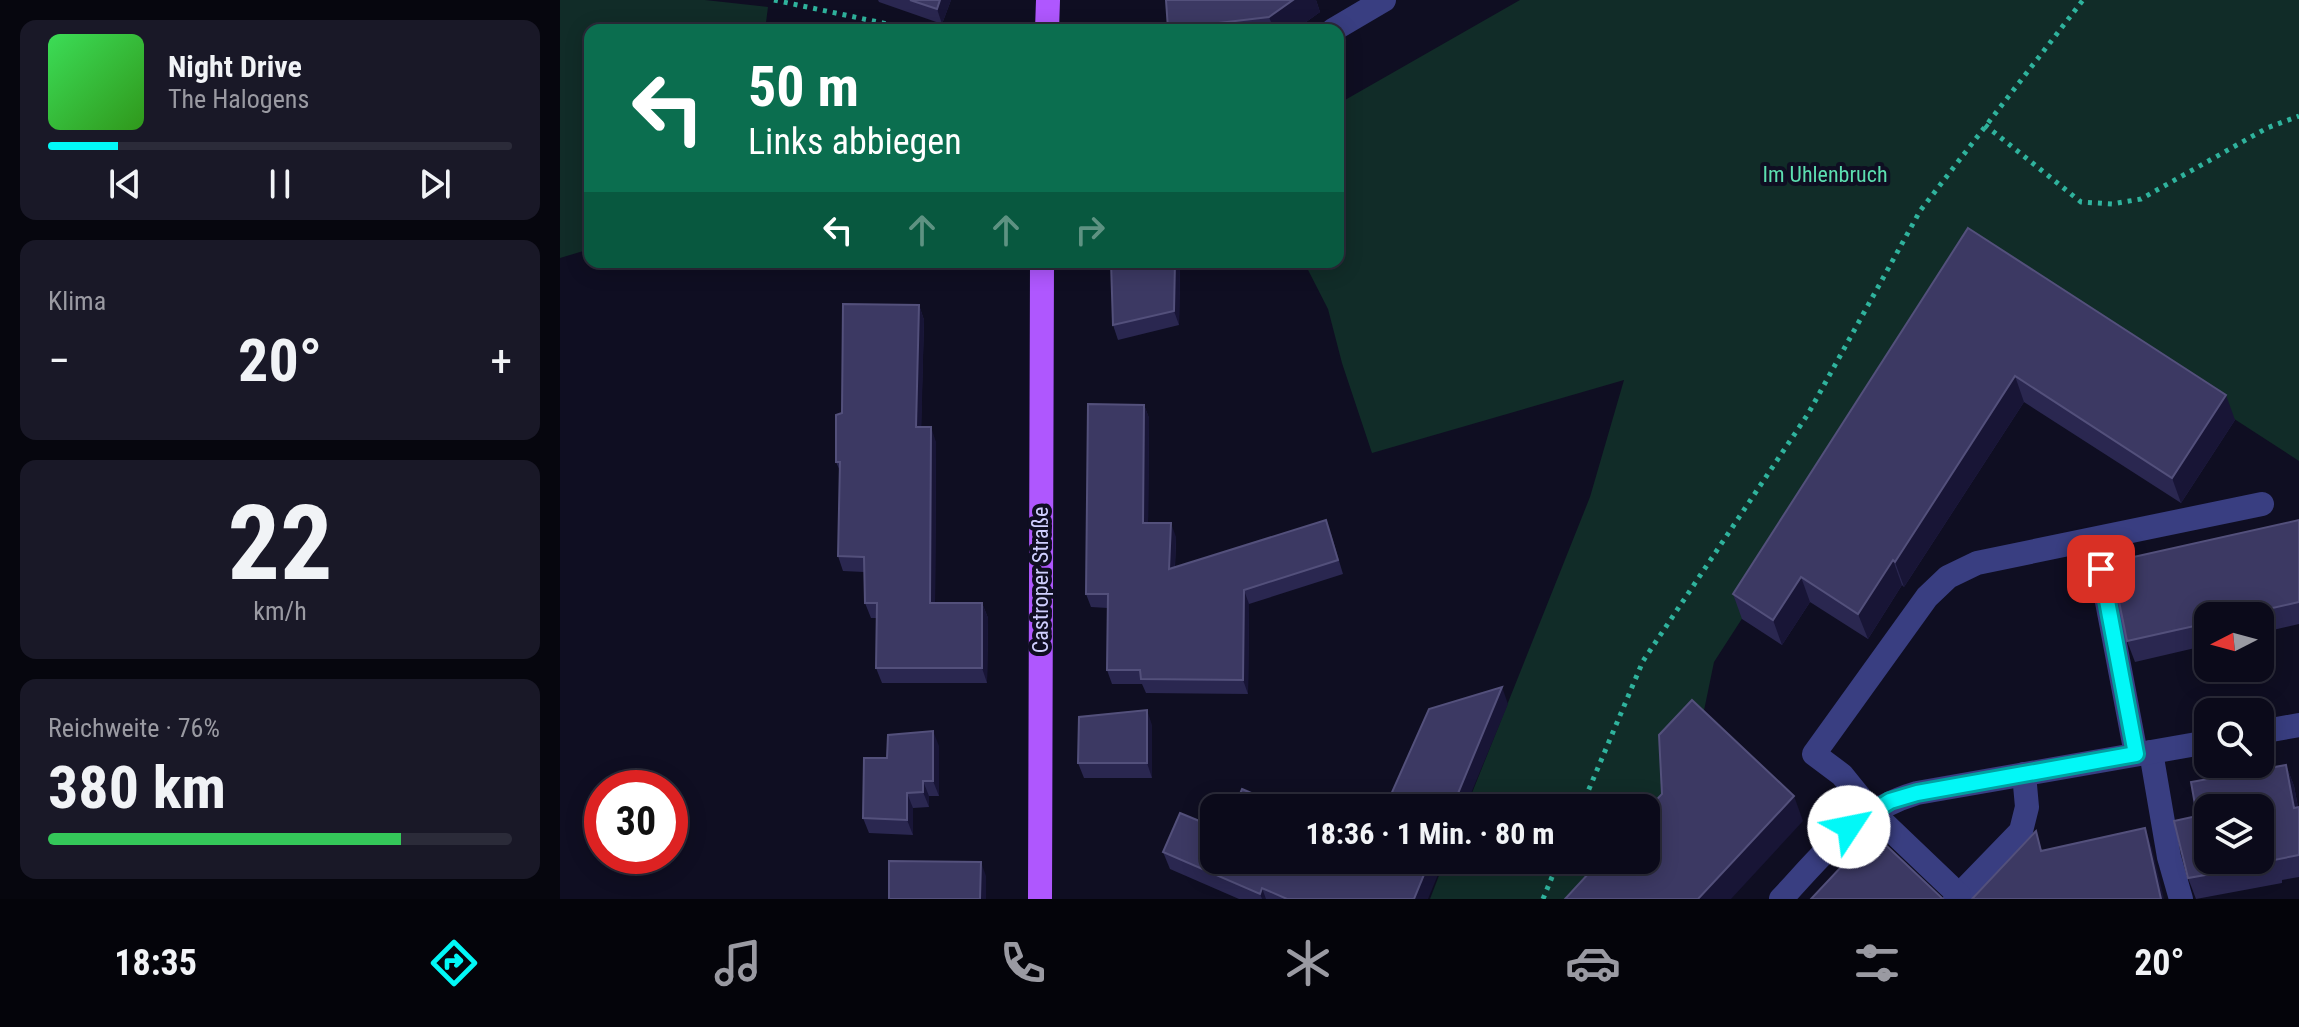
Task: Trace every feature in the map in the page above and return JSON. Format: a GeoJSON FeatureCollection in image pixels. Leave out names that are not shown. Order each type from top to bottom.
{"type":"FeatureCollection","features":[{"type":"Feature","properties":{"kind":"main road"},"geometry":{"type":"LineString","coordinates":[[1047,24],[1048,0]]}},
{"type":"Feature","properties":{"kind":"main road","name":"Castroper Straße"},"geometry":{"type":"LineString","coordinates":[[1040,899],[1042,268]]}},
{"type":"Feature","properties":{"kind":"street"},"geometry":{"type":"LineString","coordinates":[[1343,24],[1384,0]]}},
{"type":"Feature","properties":{"kind":"street"},"geometry":{"type":"LineString","coordinates":[[2024,774],[2027,807],[2021,831],[1957,897],[1871,811],[1842,775],[1814,754],[1927,597],[1948,577],[1977,563],[2262,504]]}},
{"type":"Feature","properties":{"kind":"street"},"geometry":{"type":"LineString","coordinates":[[2095,539],[2181,899]]}},
{"type":"Feature","properties":{"kind":"street"},"geometry":{"type":"LineString","coordinates":[[2274,729],[2299,725]]}},
{"type":"Feature","properties":{"kind":"street"},"geometry":{"type":"LineString","coordinates":[[1781,899],[1849,827],[1890,801],[1917,793],[2194,744]]}},
{"type":"Feature","properties":{"kind":"path"},"geometry":{"type":"LineString","coordinates":[[774,0],[888,24]]}},
{"type":"Feature","properties":{"kind":"path"},"geometry":{"type":"LineString","coordinates":[[1587,794],[1643,661],[1808,414],[1920,211],[2083,0]]}},
{"type":"Feature","properties":{"kind":"path"},"geometry":{"type":"LineString","coordinates":[[1985,125],[2081,202],[2112,204],[2141,199],[2267,128],[2299,116]]}},
{"type":"Feature","properties":{"kind":"path"},"geometry":{"type":"LineString","coordinates":[[1543,899],[1553,874]]}},
{"type":"Feature","properties":{"kind":"green space"},"geometry":{"type":"Polygon","coordinates":[[[560,0],[705,0],[768,7],[766,24],[584,24],[584,251],[560,258],[560,0]]]}},
{"type":"Feature","properties":{"kind":"green space","name":"Im Uhlenbruch"},"geometry":{"type":"Polygon","coordinates":[[[1520,0],[2299,0],[2299,461],[1978,253],[1714,662],[1701,725],[1670,810],[1660,825],[1660,794],[1472,794],[1590,497],[1624,380],[1372,453],[1328,309],[1307,268],[1344,268],[1344,101],[1520,0]]]}},
{"type":"Feature","properties":{"kind":"green space"},"geometry":{"type":"Polygon","coordinates":[[[1440,874],[1620,874],[1597,899],[1430,899],[1440,874]]]}},
{"type":"Feature","properties":{"kind":"building"},"geometry":{"type":"Polygon","coordinates":[[[910,0],[940,0],[937,9],[910,0]]]}},
{"type":"Feature","properties":{"kind":"building"},"geometry":{"type":"Polygon","coordinates":[[[1166,0],[1293,0],[1269,17],[1210,24],[1168,24],[1166,0]]]}},
{"type":"Feature","properties":{"kind":"building"},"geometry":{"type":"Polygon","coordinates":[[[1968,228],[2226,395],[2172,478],[2015,376],[1858,614],[1801,577],[1773,620],[1733,594],[1968,228]]]}},
{"type":"Feature","properties":{"kind":"building"},"geometry":{"type":"Polygon","coordinates":[[[1111,268],[1175,268],[1174,311],[1113,325],[1111,268]]]}},
{"type":"Feature","properties":{"kind":"building"},"geometry":{"type":"Polygon","coordinates":[[[843,304],[919,305],[916,427],[931,427],[930,603],[982,603],[982,668],[876,668],[877,603],[865,603],[864,557],[838,556],[840,462],[836,462],[836,415],[842,413],[843,304]]]}},
{"type":"Feature","properties":{"kind":"building"},"geometry":{"type":"Polygon","coordinates":[[[1088,404],[1144,405],[1143,523],[1171,523],[1169,569],[1326,520],[1338,560],[1244,590],[1243,680],[1141,679],[1140,670],[1107,670],[1108,594],[1086,594],[1088,404]]]}},
{"type":"Feature","properties":{"kind":"building"},"geometry":{"type":"Polygon","coordinates":[[[2299,520],[2299,602],[2274,608],[2274,602],[2194,602],[2194,626],[2127,641],[2111,562],[2299,520]]]}},
{"type":"Feature","properties":{"kind":"building"},"geometry":{"type":"Polygon","coordinates":[[[1502,687],[1458,794],[1391,794],[1429,709],[1502,687]]]}},
{"type":"Feature","properties":{"kind":"building"},"geometry":{"type":"Polygon","coordinates":[[[1692,700],[1794,796],[1698,899],[1565,899],[1588,874],[1660,874],[1662,794],[1659,735],[1692,700]]]}},
{"type":"Feature","properties":{"kind":"building"},"geometry":{"type":"Polygon","coordinates":[[[1147,710],[1147,763],[1078,763],[1079,717],[1147,710]]]}},
{"type":"Feature","properties":{"kind":"building"},"geometry":{"type":"Polygon","coordinates":[[[933,731],[933,781],[923,781],[923,792],[907,793],[907,820],[863,818],[864,758],[887,758],[888,735],[933,731]]]}},
{"type":"Feature","properties":{"kind":"building"},"geometry":{"type":"Polygon","coordinates":[[[2286,765],[2294,808],[2299,807],[2299,855],[2274,860],[2274,794],[2194,794],[2194,799],[2191,782],[2213,778],[2274,778],[2274,767],[2286,765]]]}},
{"type":"Feature","properties":{"kind":"building"},"geometry":{"type":"Polygon","coordinates":[[[1180,813],[1200,821],[1200,868],[1163,852],[1180,813]]]}},
{"type":"Feature","properties":{"kind":"building"},"geometry":{"type":"Polygon","coordinates":[[[2194,817],[2194,874],[2211,874],[2188,878],[2174,821],[2194,817]]]}},
{"type":"Feature","properties":{"kind":"building"},"geometry":{"type":"Polygon","coordinates":[[[2145,828],[2161,899],[1972,899],[2036,831],[2041,851],[2145,828]]]}},
{"type":"Feature","properties":{"kind":"building"},"geometry":{"type":"Polygon","coordinates":[[[1873,833],[1943,899],[1811,899],[1873,833]]]}},
{"type":"Feature","properties":{"kind":"building"},"geometry":{"type":"Polygon","coordinates":[[[889,861],[981,862],[980,899],[889,899],[889,861]]]}},
{"type":"Feature","properties":{"kind":"building"},"geometry":{"type":"Polygon","coordinates":[[[1214,874],[1424,874],[1414,899],[1287,899],[1262,888],[1260,894],[1214,874]]]}},
{"type":"Feature","properties":{"kind":"route"},"geometry":{"type":"LineString","coordinates":[[1849,827],[1890,801],[1917,793],[2136,754],[2101,569]]}}]}
